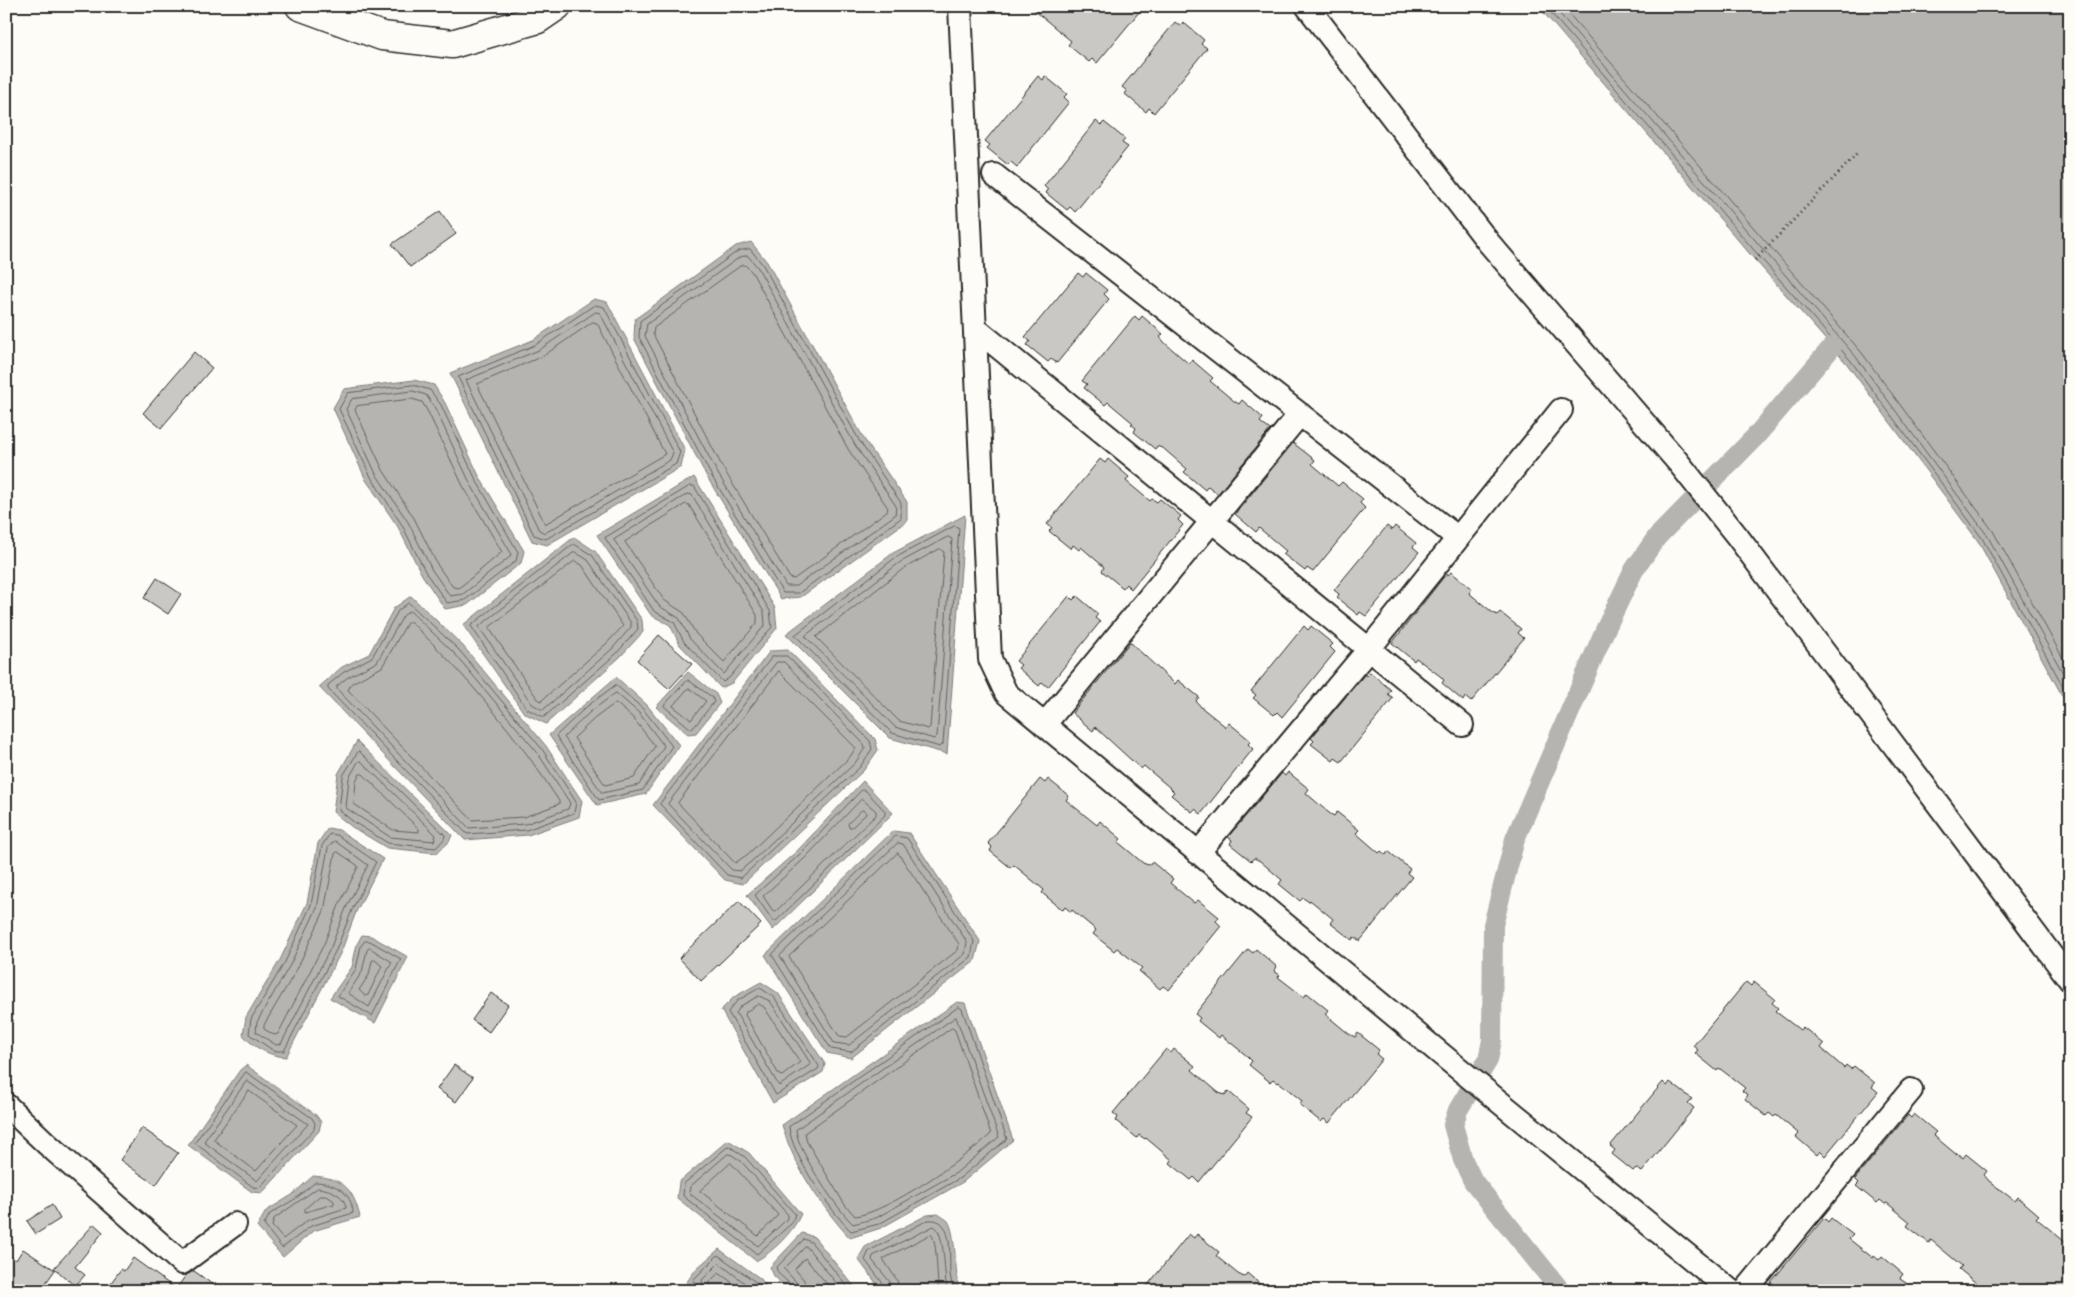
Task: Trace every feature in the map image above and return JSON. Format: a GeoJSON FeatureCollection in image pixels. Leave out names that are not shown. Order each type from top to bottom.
{"type":"FeatureCollection","features":[{"type":"Feature","properties":{"kind":"main road"},"geometry":{"type":"LineString","coordinates":[[300,6],[382,36],[452,44],[538,19],[557,6]]}},
{"type":"Feature","properties":{"kind":"street"},"geometry":{"type":"LineString","coordinates":[[960,6],[990,660],[1006,693],[1447,1059],[1731,1291]]}},
{"type":"Feature","properties":{"kind":"street"},"geometry":{"type":"LineString","coordinates":[[1307,6],[1489,242],[1678,462],[1737,536],[2070,980]]}},
{"type":"Feature","properties":{"kind":"street"},"geometry":{"type":"LineString","coordinates":[[994,175],[1458,538]]}},
{"type":"Feature","properties":{"kind":"street"},"geometry":{"type":"LineString","coordinates":[[975,328],[1462,724]]}},
{"type":"Feature","properties":{"kind":"street"},"geometry":{"type":"LineString","coordinates":[[1198,853],[1369,649],[1561,410]]}},
{"type":"Feature","properties":{"kind":"street"},"geometry":{"type":"LineString","coordinates":[[1044,725],[1300,414]]}},
{"type":"Feature","properties":{"kind":"street"},"geometry":{"type":"LineString","coordinates":[[1745,1291],[1911,1090]]}},
{"type":"Feature","properties":{"kind":"street"},"geometry":{"type":"LineString","coordinates":[[6,1105],[47,1144],[182,1263],[235,1224]]}},
{"type":"Feature","properties":{"kind":"path"},"geometry":{"type":"LineString","coordinates":[[1755,260],[1857,154]]}},
{"type":"Feature","properties":{"kind":"water"},"geometry":{"type":"Polygon","coordinates":[[[1538,6],[2070,6],[2070,710],[1978,541],[1847,364],[1755,260],[1538,6]]]}},
{"type":"Feature","properties":{"kind":"water"},"geometry":{"type":"Polygon","coordinates":[[[751,242],[767,262],[864,439],[907,502],[907,521],[801,597],[781,599],[707,477],[634,338],[635,319],[736,246],[751,242]]]}},
{"type":"Feature","properties":{"kind":"water"},"geometry":{"type":"Polygon","coordinates":[[[594,299],[607,302],[685,450],[681,467],[547,545],[532,541],[450,373],[533,340],[594,299]]]}},
{"type":"Feature","properties":{"kind":"water"},"geometry":{"type":"Polygon","coordinates":[[[414,380],[434,385],[445,403],[480,478],[524,551],[521,563],[467,605],[445,609],[422,575],[398,527],[366,480],[333,408],[344,389],[414,380]]]}},
{"type":"Feature","properties":{"kind":"water"},"geometry":{"type":"Polygon","coordinates":[[[694,477],[775,608],[777,628],[732,683],[721,688],[680,645],[670,625],[651,615],[597,535],[694,477]]]}},
{"type":"Feature","properties":{"kind":"water"},"geometry":{"type":"Polygon","coordinates":[[[965,515],[947,754],[890,738],[786,634],[893,553],[965,515]]]}},
{"type":"Feature","properties":{"kind":"water"},"geometry":{"type":"Polygon","coordinates":[[[574,537],[595,551],[642,620],[643,632],[620,657],[546,724],[524,713],[463,625],[574,537]]]}},
{"type":"Feature","properties":{"kind":"water"},"geometry":{"type":"Polygon","coordinates":[[[411,596],[463,646],[546,746],[582,801],[579,817],[528,835],[465,840],[319,687],[342,667],[369,654],[394,608],[411,596]]]}},
{"type":"Feature","properties":{"kind":"water"},"geometry":{"type":"Polygon","coordinates":[[[788,650],[875,739],[878,750],[864,770],[743,884],[725,880],[653,805],[770,651],[788,650]]]}},
{"type":"Feature","properties":{"kind":"water"},"geometry":{"type":"Polygon","coordinates":[[[688,672],[716,694],[720,703],[696,733],[688,734],[656,707],[688,672]]]}},
{"type":"Feature","properties":{"kind":"water"},"geometry":{"type":"Polygon","coordinates":[[[616,677],[647,705],[679,745],[646,794],[597,805],[549,735],[616,677]]]}},
{"type":"Feature","properties":{"kind":"water"},"geometry":{"type":"Polygon","coordinates":[[[357,741],[452,835],[449,842],[437,853],[387,848],[352,827],[333,812],[338,774],[357,741]]]}},
{"type":"Feature","properties":{"kind":"water"},"geometry":{"type":"Polygon","coordinates":[[[863,781],[893,813],[773,930],[747,895],[797,851],[863,781]]]}},
{"type":"Feature","properties":{"kind":"water"},"geometry":{"type":"Polygon","coordinates":[[[328,828],[339,830],[383,859],[356,912],[341,952],[286,1057],[280,1056],[268,1053],[247,1040],[243,1035],[246,1017],[280,960],[307,903],[318,843],[328,828]]]}},
{"type":"Feature","properties":{"kind":"water"},"geometry":{"type":"Polygon","coordinates":[[[893,831],[909,833],[980,941],[975,961],[851,1058],[827,1053],[765,955],[893,831]]]}},
{"type":"Feature","properties":{"kind":"water"},"geometry":{"type":"Polygon","coordinates":[[[362,935],[371,936],[408,957],[375,1023],[330,998],[352,967],[357,944],[362,935]]]}},
{"type":"Feature","properties":{"kind":"water"},"geometry":{"type":"Polygon","coordinates":[[[761,982],[778,993],[825,1064],[823,1072],[773,1103],[721,1010],[734,997],[761,982]]]}},
{"type":"Feature","properties":{"kind":"water"},"geometry":{"type":"Polygon","coordinates":[[[957,1002],[965,1003],[1013,1140],[963,1182],[881,1228],[850,1238],[829,1213],[801,1171],[782,1125],[957,1002]]]}},
{"type":"Feature","properties":{"kind":"water"},"geometry":{"type":"Polygon","coordinates":[[[246,1065],[316,1115],[321,1122],[319,1131],[262,1193],[252,1192],[188,1145],[240,1070],[246,1065]]]}},
{"type":"Feature","properties":{"kind":"water"},"geometry":{"type":"Polygon","coordinates":[[[728,1140],[749,1153],[801,1214],[793,1228],[782,1240],[770,1252],[756,1261],[677,1198],[679,1182],[728,1140]]]}},
{"type":"Feature","properties":{"kind":"water"},"geometry":{"type":"Polygon","coordinates":[[[313,1176],[332,1179],[345,1186],[354,1199],[360,1217],[313,1231],[283,1257],[257,1227],[266,1211],[292,1195],[313,1176]]]}},
{"type":"Feature","properties":{"kind":"water"},"geometry":{"type":"Polygon","coordinates":[[[938,1214],[948,1221],[951,1226],[959,1291],[882,1291],[858,1259],[865,1247],[927,1215],[938,1214]]]}},
{"type":"Feature","properties":{"kind":"water"},"geometry":{"type":"Polygon","coordinates":[[[802,1233],[814,1237],[858,1291],[790,1291],[774,1276],[770,1267],[802,1233]]]}},
{"type":"Feature","properties":{"kind":"water"},"geometry":{"type":"Polygon","coordinates":[[[719,1249],[761,1279],[769,1291],[695,1291],[686,1283],[696,1269],[719,1249]]]}},
{"type":"Feature","properties":{"kind":"building"},"geometry":{"type":"Polygon","coordinates":[[[1029,6],[1144,6],[1097,63],[1092,59],[1089,62],[1068,45],[1071,41],[1029,6]]]}},
{"type":"Feature","properties":{"kind":"building"},"geometry":{"type":"Polygon","coordinates":[[[1175,22],[1180,26],[1183,22],[1204,40],[1201,44],[1207,48],[1154,113],[1149,108],[1146,112],[1125,94],[1127,91],[1122,87],[1175,22]]]}},
{"type":"Feature","properties":{"kind":"building"},"geometry":{"type":"Polygon","coordinates":[[[1038,76],[1043,80],[1045,76],[1067,94],[1064,97],[1069,102],[1017,167],[1011,162],[1008,165],[987,148],[990,145],[985,141],[1038,76]]]}},
{"type":"Feature","properties":{"kind":"building"},"geometry":{"type":"Polygon","coordinates":[[[1096,121],[1101,125],[1104,122],[1125,139],[1122,143],[1128,147],[1075,212],[1070,207],[1067,210],[1046,193],[1048,190],[1044,186],[1096,121]]]}},
{"type":"Feature","properties":{"kind":"building"},"geometry":{"type":"Polygon","coordinates":[[[440,211],[456,234],[410,267],[392,244],[440,211]]]}},
{"type":"Feature","properties":{"kind":"building"},"geometry":{"type":"Polygon","coordinates":[[[1078,273],[1083,277],[1086,273],[1107,290],[1104,294],[1109,299],[1057,363],[1051,359],[1048,362],[1027,345],[1030,341],[1025,337],[1078,273]]]}},
{"type":"Feature","properties":{"kind":"building"},"geometry":{"type":"Polygon","coordinates":[[[1135,316],[1139,320],[1142,316],[1163,334],[1160,337],[1165,343],[1189,364],[1192,360],[1213,378],[1210,381],[1234,401],[1239,404],[1242,400],[1263,418],[1260,422],[1270,430],[1218,494],[1208,486],[1205,490],[1184,472],[1187,469],[1164,449],[1157,446],[1155,449],[1134,432],[1136,428],[1131,424],[1133,423],[1108,402],[1105,405],[1084,388],[1087,384],[1082,381],[1135,316]]]}},
{"type":"Feature","properties":{"kind":"building"},"geometry":{"type":"Polygon","coordinates":[[[194,352],[212,368],[161,428],[143,413],[194,352]]]}},
{"type":"Feature","properties":{"kind":"building"},"geometry":{"type":"Polygon","coordinates":[[[1293,443],[1315,460],[1312,464],[1338,486],[1342,482],[1363,499],[1360,503],[1365,508],[1313,572],[1307,568],[1305,571],[1283,554],[1286,551],[1259,528],[1256,532],[1235,514],[1293,443]]]}},
{"type":"Feature","properties":{"kind":"building"},"geometry":{"type":"Polygon","coordinates":[[[1100,459],[1105,463],[1108,459],[1129,477],[1126,481],[1150,501],[1152,499],[1157,502],[1160,499],[1181,516],[1178,520],[1183,525],[1131,589],[1126,584],[1123,588],[1102,571],[1104,567],[1081,547],[1079,550],[1073,545],[1071,549],[1049,531],[1052,528],[1047,524],[1100,459]]]}},
{"type":"Feature","properties":{"kind":"building"},"geometry":{"type":"Polygon","coordinates":[[[1387,526],[1392,530],[1395,526],[1416,543],[1413,547],[1419,552],[1366,616],[1360,612],[1358,615],[1337,598],[1339,594],[1334,590],[1387,526]]]}},
{"type":"Feature","properties":{"kind":"building"},"geometry":{"type":"Polygon","coordinates":[[[1451,572],[1472,589],[1469,593],[1492,612],[1497,615],[1500,612],[1521,629],[1518,633],[1524,638],[1471,702],[1465,697],[1463,701],[1442,683],[1444,680],[1440,676],[1416,658],[1414,661],[1392,643],[1446,574],[1448,575],[1451,572]]]}},
{"type":"Feature","properties":{"kind":"building"},"geometry":{"type":"Polygon","coordinates":[[[157,578],[181,594],[168,614],[144,598],[157,578]]]}},
{"type":"Feature","properties":{"kind":"building"},"geometry":{"type":"Polygon","coordinates":[[[1069,596],[1073,600],[1077,596],[1098,614],[1095,618],[1100,622],[1048,687],[1042,682],[1039,686],[1018,668],[1021,665],[1016,661],[1069,596]]]}},
{"type":"Feature","properties":{"kind":"building"},"geometry":{"type":"Polygon","coordinates":[[[1304,626],[1308,630],[1311,626],[1333,644],[1330,647],[1335,652],[1282,717],[1277,712],[1274,715],[1253,698],[1256,695],[1251,691],[1304,626]]]}},
{"type":"Feature","properties":{"kind":"building"},"geometry":{"type":"Polygon","coordinates":[[[659,635],[692,664],[669,689],[637,660],[659,635]]]}},
{"type":"Feature","properties":{"kind":"building"},"geometry":{"type":"Polygon","coordinates":[[[1130,642],[1175,684],[1178,680],[1199,697],[1196,701],[1201,707],[1226,727],[1229,723],[1251,741],[1248,744],[1253,749],[1201,814],[1195,809],[1192,812],[1171,795],[1174,792],[1144,766],[1141,769],[1095,727],[1093,731],[1072,713],[1130,642]]]}},
{"type":"Feature","properties":{"kind":"building"},"geometry":{"type":"Polygon","coordinates":[[[1370,672],[1391,690],[1388,694],[1393,698],[1341,762],[1335,758],[1333,761],[1311,744],[1314,741],[1311,738],[1365,674],[1366,676],[1370,672]]]}},
{"type":"Feature","properties":{"kind":"building"},"geometry":{"type":"Polygon","coordinates":[[[1288,772],[1309,789],[1306,793],[1329,813],[1334,816],[1337,812],[1359,830],[1356,833],[1379,853],[1381,851],[1386,855],[1388,851],[1410,869],[1407,873],[1412,877],[1360,941],[1354,937],[1352,940],[1330,923],[1333,919],[1310,900],[1309,902],[1303,898],[1300,901],[1279,884],[1282,880],[1260,861],[1254,858],[1251,861],[1230,844],[1232,840],[1228,837],[1282,773],[1285,776],[1288,772]]]}},
{"type":"Feature","properties":{"kind":"building"},"geometry":{"type":"Polygon","coordinates":[[[1040,779],[1045,783],[1048,779],[1069,796],[1066,800],[1097,825],[1100,821],[1121,839],[1118,842],[1143,863],[1148,865],[1152,862],[1173,879],[1170,883],[1194,903],[1198,900],[1219,917],[1216,921],[1221,926],[1169,990],[1163,986],[1160,989],[1139,971],[1142,968],[1117,948],[1114,951],[1093,934],[1096,930],[1072,910],[1071,912],[1065,907],[1063,910],[1042,893],[1044,890],[1014,865],[1011,868],[990,851],[992,847],[988,843],[1040,779]]]}},
{"type":"Feature","properties":{"kind":"building"},"geometry":{"type":"Polygon","coordinates":[[[739,901],[761,924],[701,981],[679,958],[739,901]]]}},
{"type":"Feature","properties":{"kind":"building"},"geometry":{"type":"Polygon","coordinates":[[[1248,949],[1253,953],[1256,949],[1277,967],[1274,971],[1280,975],[1278,977],[1304,997],[1307,993],[1328,1010],[1325,1014],[1349,1034],[1355,1037],[1358,1033],[1379,1050],[1376,1054],[1382,1059],[1329,1123],[1324,1119],[1321,1122],[1300,1105],[1302,1101],[1279,1082],[1273,1079],[1270,1082],[1249,1065],[1252,1061],[1247,1056],[1221,1035],[1219,1038],[1198,1021],[1200,1018],[1195,1014],[1248,949]]]}},
{"type":"Feature","properties":{"kind":"building"},"geometry":{"type":"Polygon","coordinates":[[[1746,982],[1751,986],[1754,982],[1775,999],[1772,1003],[1778,1008],[1775,1011],[1800,1030],[1803,1027],[1824,1044],[1821,1048],[1844,1068],[1846,1065],[1851,1069],[1854,1066],[1875,1083],[1872,1087],[1878,1092],[1825,1156],[1820,1151],[1817,1155],[1796,1137],[1799,1134],[1776,1115],[1774,1117],[1769,1113],[1766,1116],[1745,1099],[1748,1095],[1742,1091],[1745,1088],[1719,1068],[1717,1071],[1695,1053],[1698,1050],[1693,1046],[1746,982]]]}},
{"type":"Feature","properties":{"kind":"building"},"geometry":{"type":"Polygon","coordinates":[[[491,993],[508,1005],[489,1032],[472,1020],[491,993]]]}},
{"type":"Feature","properties":{"kind":"building"},"geometry":{"type":"Polygon","coordinates":[[[1166,1049],[1171,1053],[1174,1049],[1195,1066],[1192,1070],[1219,1093],[1225,1095],[1228,1091],[1249,1109],[1246,1113],[1252,1117],[1199,1182],[1194,1177],[1191,1180],[1170,1163],[1172,1160],[1146,1138],[1139,1135],[1137,1138],[1116,1121],[1118,1117],[1113,1113],[1166,1049]]]}},
{"type":"Feature","properties":{"kind":"building"},"geometry":{"type":"Polygon","coordinates":[[[454,1065],[473,1078],[456,1102],[437,1089],[454,1065]]]}},
{"type":"Feature","properties":{"kind":"building"},"geometry":{"type":"Polygon","coordinates":[[[1663,1082],[1667,1086],[1670,1082],[1692,1099],[1688,1103],[1694,1108],[1642,1172],[1636,1168],[1633,1171],[1612,1154],[1615,1150],[1610,1146],[1663,1082]]]}},
{"type":"Feature","properties":{"kind":"building"},"geometry":{"type":"Polygon","coordinates":[[[1914,1114],[1936,1132],[1933,1135],[1957,1155],[1963,1158],[1966,1154],[1987,1171],[1984,1175],[1989,1181],[2015,1201],[2018,1197],[2039,1215],[2036,1218],[2070,1246],[2070,1291],[1986,1291],[1959,1269],[1962,1266],[1931,1240],[1929,1243],[1907,1226],[1910,1222],[1887,1203],[1885,1204],[1880,1200],[1877,1203],[1856,1186],[1859,1183],[1855,1179],[1908,1115],[1911,1118],[1914,1114]]]}},
{"type":"Feature","properties":{"kind":"building"},"geometry":{"type":"Polygon","coordinates":[[[142,1128],[178,1153],[156,1185],[120,1160],[142,1128]]]}},
{"type":"Feature","properties":{"kind":"building"},"geometry":{"type":"Polygon","coordinates":[[[52,1205],[60,1219],[36,1234],[27,1221],[52,1205]]]}},
{"type":"Feature","properties":{"kind":"building"},"geometry":{"type":"Polygon","coordinates":[[[1824,1218],[1828,1222],[1831,1218],[1853,1235],[1849,1239],[1873,1258],[1874,1256],[1879,1260],[1882,1256],[1903,1274],[1900,1278],[1906,1282],[1899,1291],[1781,1291],[1771,1282],[1824,1218]]]}},
{"type":"Feature","properties":{"kind":"building"},"geometry":{"type":"Polygon","coordinates":[[[94,1224],[103,1232],[75,1267],[85,1275],[75,1286],[54,1268],[94,1224]]]}},
{"type":"Feature","properties":{"kind":"building"},"geometry":{"type":"Polygon","coordinates":[[[1189,1234],[1194,1238],[1197,1234],[1219,1252],[1216,1256],[1238,1274],[1244,1277],[1247,1273],[1268,1291],[1143,1291],[1189,1234]]]}},
{"type":"Feature","properties":{"kind":"building"},"geometry":{"type":"Polygon","coordinates":[[[23,1249],[55,1270],[40,1291],[6,1291],[6,1254],[16,1260],[23,1249]]]}},
{"type":"Feature","properties":{"kind":"building"},"geometry":{"type":"Polygon","coordinates":[[[133,1258],[176,1289],[186,1275],[194,1271],[222,1291],[105,1291],[121,1269],[124,1271],[133,1258]]]}},
{"type":"Feature","properties":{"kind":"waterway"},"geometry":{"type":"LineString","coordinates":[[1561,1291],[1473,1181],[1463,1160],[1453,1125],[1458,1110],[1488,1060],[1492,1040],[1493,925],[1515,839],[1605,630],[1634,570],[1657,537],[1755,437],[1832,347]]}}]}
